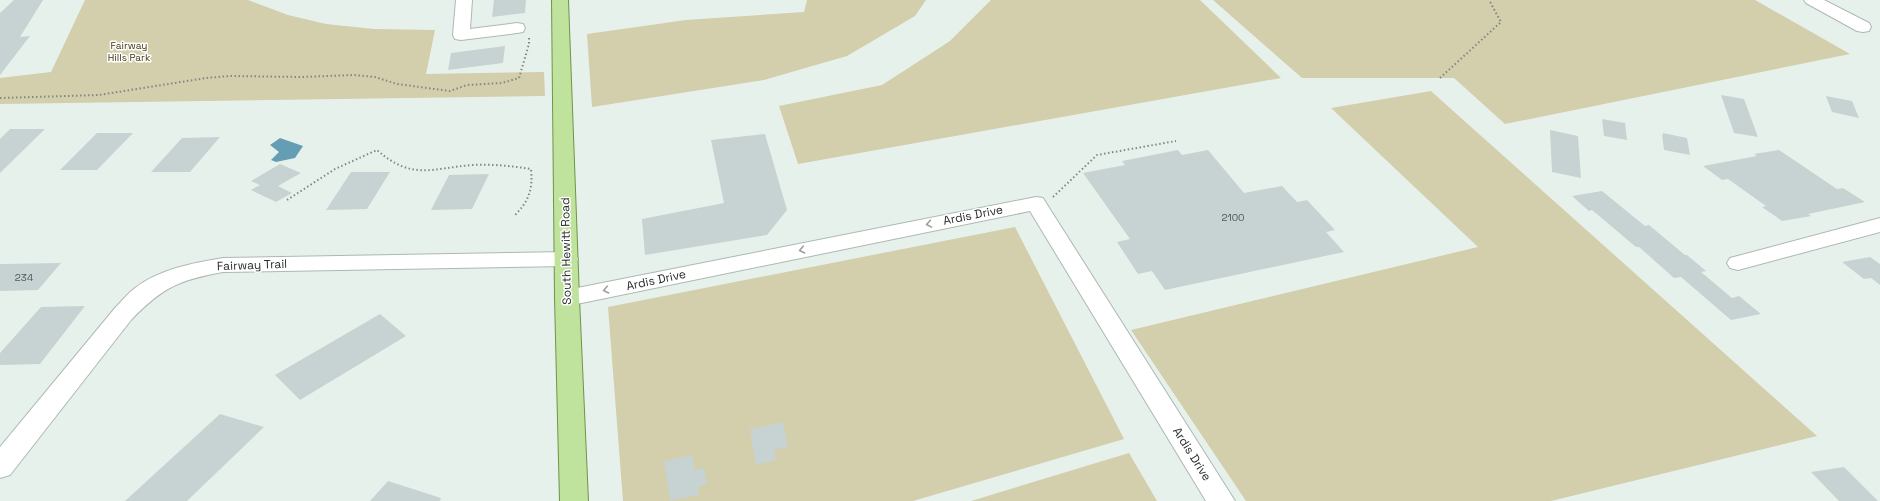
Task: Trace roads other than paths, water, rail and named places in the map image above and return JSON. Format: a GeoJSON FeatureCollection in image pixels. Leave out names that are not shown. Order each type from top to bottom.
{"type":"FeatureCollection","features":[{"type":"Feature","properties":{"kind":"main road","name":"South Hewitt Road"},"geometry":{"type":"LineString","coordinates":[[560,0],[567,298],[574,501]]}},
{"type":"Feature","properties":{"kind":"street"},"geometry":{"type":"LineString","coordinates":[[464,0],[461,35],[523,29]]}},
{"type":"Feature","properties":{"kind":"street"},"geometry":{"type":"LineString","coordinates":[[1812,0],[1863,26]]}},
{"type":"Feature","properties":{"kind":"street","name":"Ardis Drive"},"geometry":{"type":"LineString","coordinates":[[567,298],[929,223],[1044,201],[1221,501]]}},
{"type":"Feature","properties":{"kind":"street"},"geometry":{"type":"LineString","coordinates":[[1738,263],[1880,225]]}},
{"type":"Feature","properties":{"kind":"street","name":"Fairway Trail"},"geometry":{"type":"LineString","coordinates":[[0,467],[123,314],[143,294],[169,278],[191,271],[223,264],[567,259]]}},
{"type":"Feature","properties":{"kind":"water"},"geometry":{"type":"Polygon","coordinates":[[[280,138],[303,146],[295,158],[276,162],[271,160],[279,152],[270,145],[280,138]]]}},
{"type":"Feature","properties":{"kind":"park label","name":"Fairway Hills Park"},"geometry":{"type":"Point","coordinates":[129,50]}}]}
